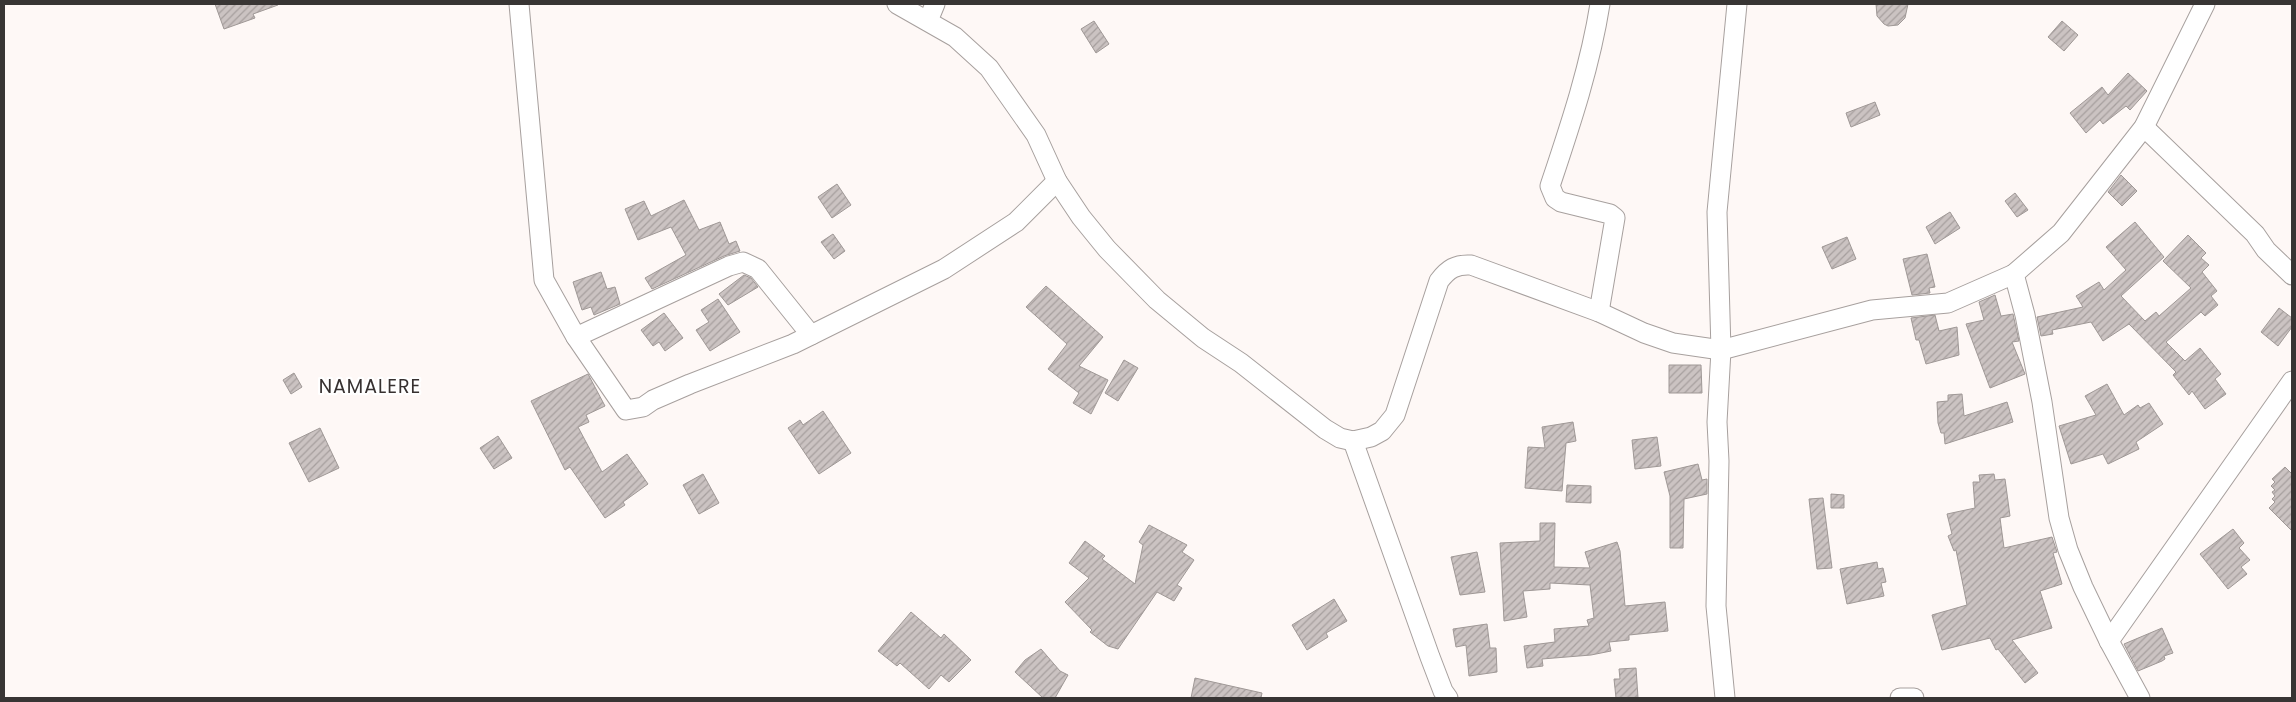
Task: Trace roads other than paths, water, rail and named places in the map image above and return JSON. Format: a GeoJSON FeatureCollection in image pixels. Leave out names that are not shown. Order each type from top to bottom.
{"type":"FeatureCollection","features":[{"type":"Feature","properties":{"kind":"street"},"geometry":{"type":"LineString","coordinates":[[519,4],[544,280],[576,337],[626,410],[642,407],[682,387],[811,335],[944,269],[1016,222],[1057,181]]}},
{"type":"Feature","properties":{"kind":"street"},"geometry":{"type":"LineString","coordinates":[[897,4],[932,12],[955,37],[989,68],[1036,135],[1057,181],[1080,217],[1107,249],[1158,300],[1203,338],[1241,364],[1324,429],[1340,438],[1354,441],[1371,437],[1382,431],[1395,415],[1434,291],[1439,281],[1452,267],[1460,264],[1471,265],[1599,312],[1644,333],[1673,342],[1720,350],[1872,310],[1948,302],[2014,274],[2061,233],[2144,127],[2206,4]]}},
{"type":"Feature","properties":{"kind":"street"},"geometry":{"type":"LineString","coordinates":[[1599,312],[1614,218],[1610,214],[1561,202],[1555,198],[1550,186],[1580,93],[1593,45],[1600,4]]}},
{"type":"Feature","properties":{"kind":"street"},"geometry":{"type":"LineString","coordinates":[[1725,698],[1716,606],[1719,461],[1717,422],[1720,350],[1717,212],[1737,4]]}},
{"type":"Feature","properties":{"kind":"street"},"geometry":{"type":"LineString","coordinates":[[2144,127],[2255,234],[2266,250],[2292,275]]}},
{"type":"Feature","properties":{"kind":"street"},"geometry":{"type":"LineString","coordinates":[[576,337],[728,266],[743,262],[758,269],[811,335]]}},
{"type":"Feature","properties":{"kind":"street"},"geometry":{"type":"LineString","coordinates":[[2014,274],[2042,402],[2059,518],[2068,550],[2083,587],[2140,698]]}},
{"type":"Feature","properties":{"kind":"street"},"geometry":{"type":"LineString","coordinates":[[2109,640],[2292,381]]}},
{"type":"Feature","properties":{"kind":"street"},"geometry":{"type":"LineString","coordinates":[[1354,441],[1430,657],[1443,691],[1448,698]]}},
{"type":"Feature","properties":{"kind":"street"},"geometry":{"type":"LineString","coordinates":[[1900,698],[1914,698]]}},
{"type":"Feature","properties":{"kind":"district","name":"NAMALERE"},"geometry":{"type":"Point","coordinates":[370,386]}}]}
